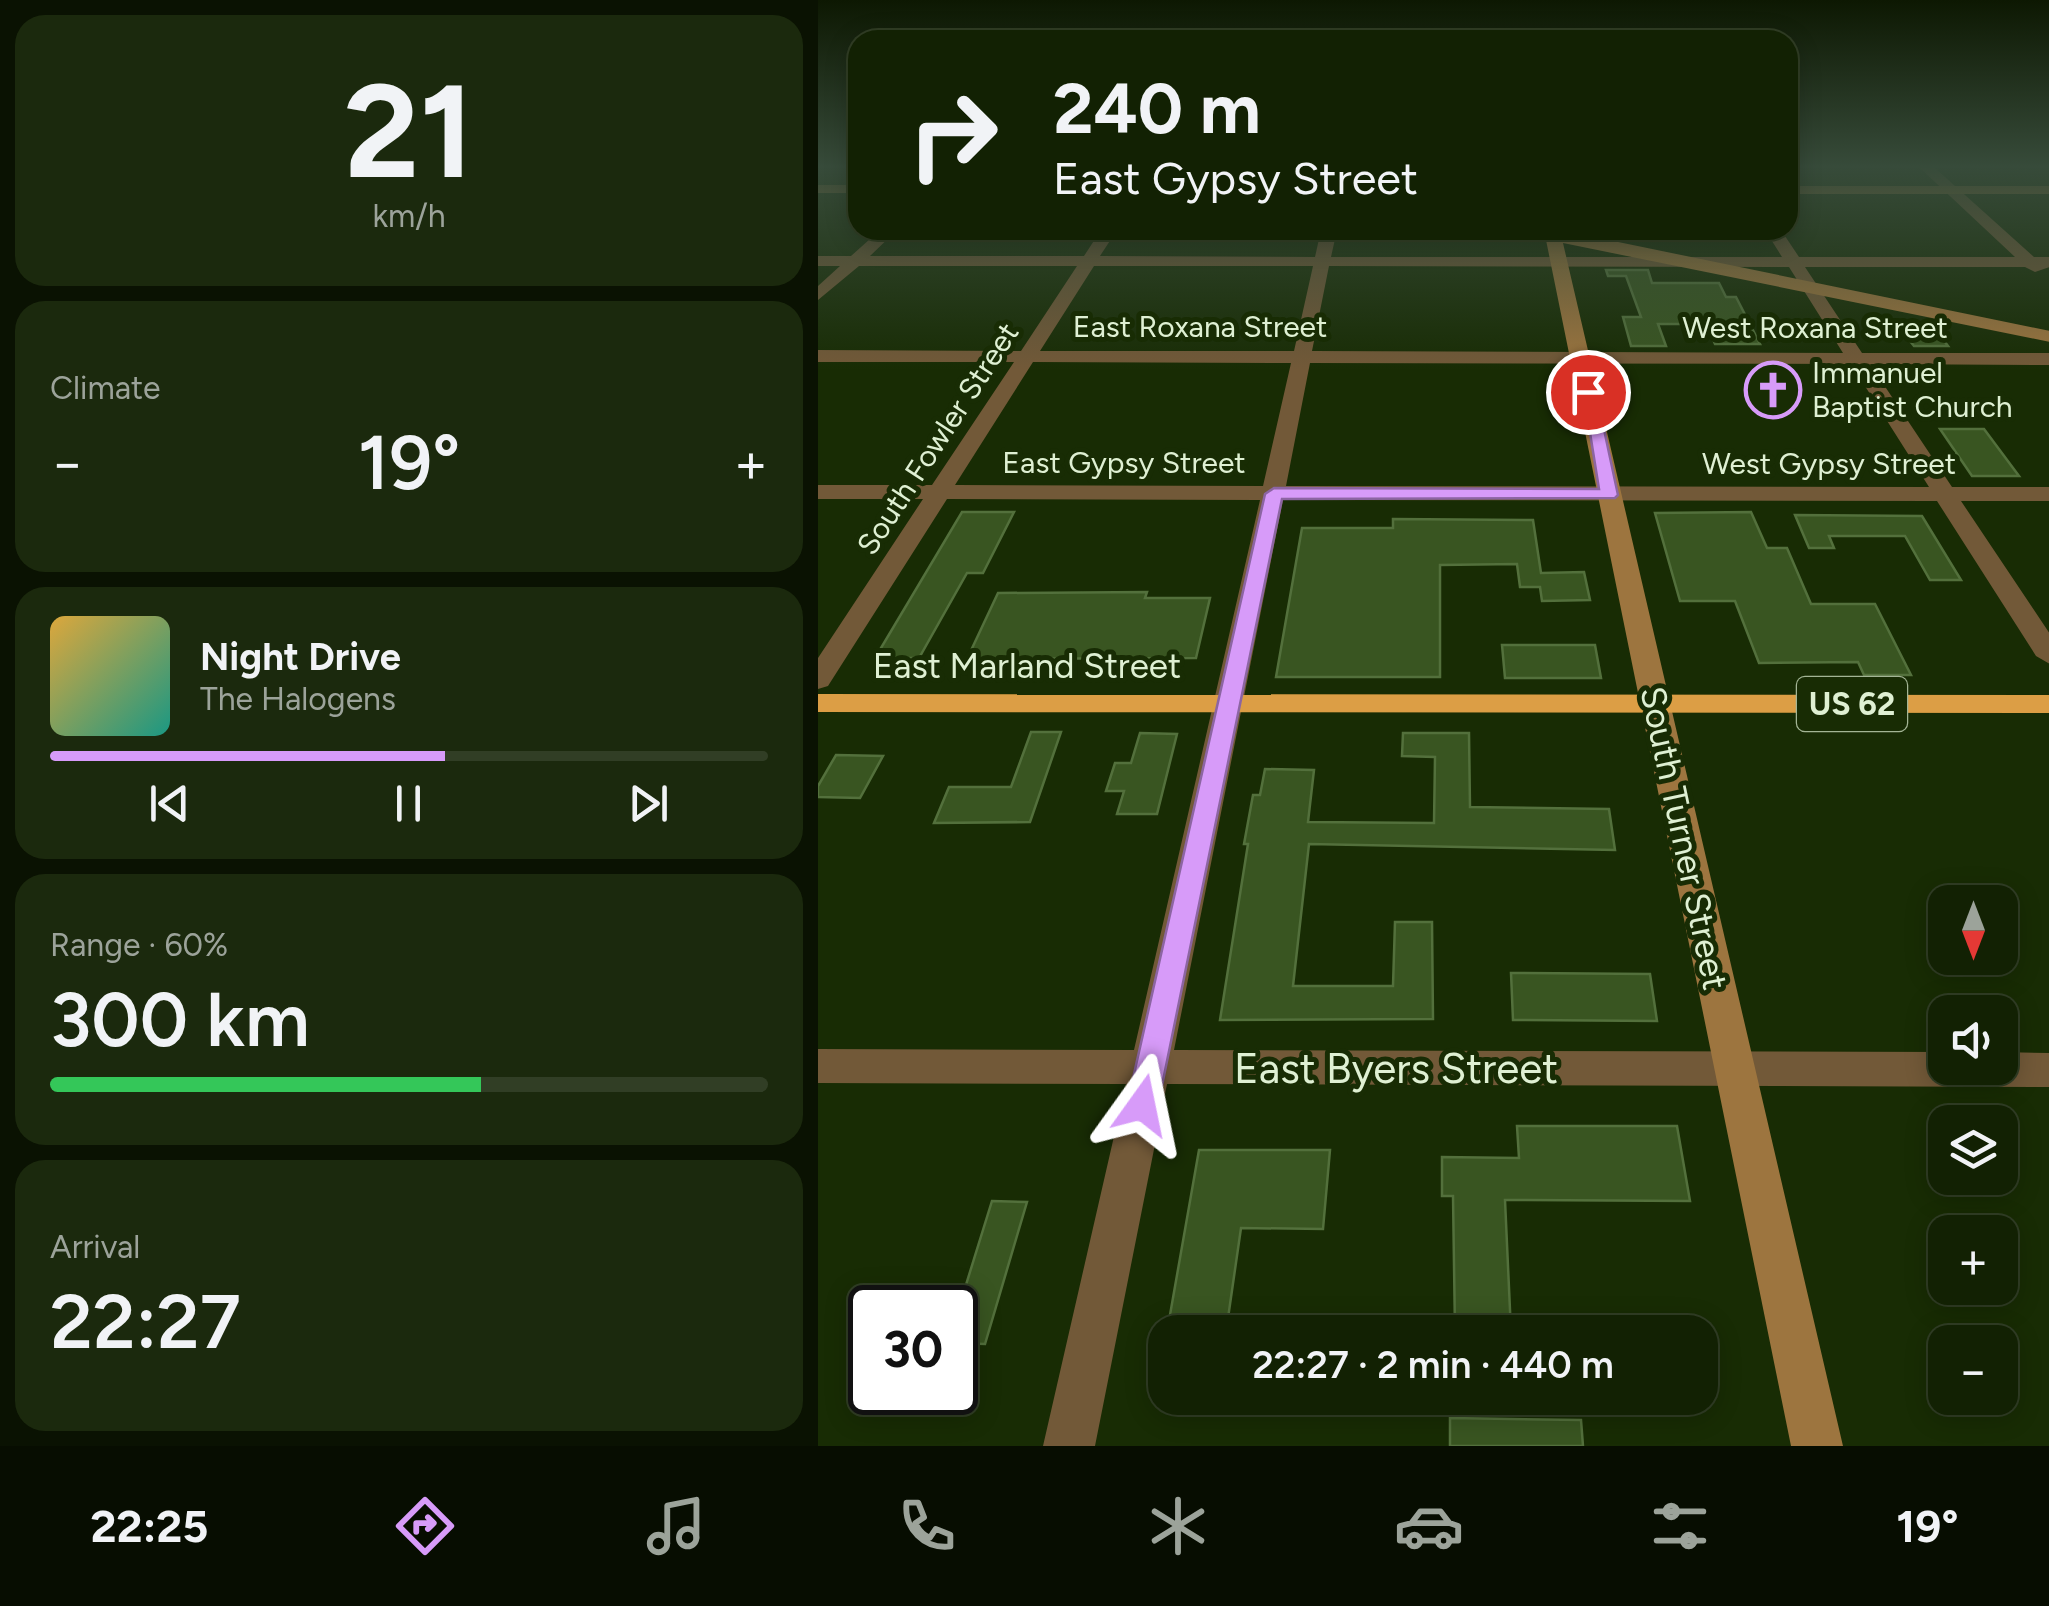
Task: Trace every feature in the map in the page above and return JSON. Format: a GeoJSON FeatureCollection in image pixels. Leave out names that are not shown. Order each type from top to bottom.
{"type":"FeatureCollection","features":[{"type":"Feature","properties":{"kind":"highway","name":"East Marland Street"},"geometry":{"type":"LineString","coordinates":[[818,703],[1655,704]]}},
{"type":"Feature","properties":{"kind":"highway","name":"US 62"},"geometry":{"type":"LineString","coordinates":[[1655,704],[2050,704]]}},
{"type":"Feature","properties":{"kind":"main road","name":"South Turner Street"},"geometry":{"type":"LineString","coordinates":[[1553,240],[1817,1446]]}},
{"type":"Feature","properties":{"kind":"main road"},"geometry":{"type":"LineString","coordinates":[[1582,240],[2050,337]]}},
{"type":"Feature","properties":{"kind":"street"},"geometry":{"type":"LineString","coordinates":[[2001,235],[2050,281]]}},
{"type":"Feature","properties":{"kind":"street"},"geometry":{"type":"LineString","coordinates":[[818,296],[877,240]]}},
{"type":"Feature","properties":{"kind":"street","name":"South Fowler Street"},"geometry":{"type":"LineString","coordinates":[[818,680],[1102,240]]}},
{"type":"Feature","properties":{"kind":"street"},"geometry":{"type":"LineString","coordinates":[[1780,240],[2050,656]]}},
{"type":"Feature","properties":{"kind":"street"},"geometry":{"type":"LineString","coordinates":[[818,261],[1088,262],[1326,246],[1558,262],[2050,262]]}},
{"type":"Feature","properties":{"kind":"street"},"geometry":{"type":"LineString","coordinates":[[1069,1446],[1326,246]]}},
{"type":"Feature","properties":{"kind":"street","name":"East Roxana Street"},"geometry":{"type":"LineString","coordinates":[[818,356],[1581,358]]}},
{"type":"Feature","properties":{"kind":"street","name":"West Roxana Street"},"geometry":{"type":"LineString","coordinates":[[1581,358],[2050,358]]}},
{"type":"Feature","properties":{"kind":"street","name":"East Gypsy Street"},"geometry":{"type":"LineString","coordinates":[[818,492],[1609,495]]}},
{"type":"Feature","properties":{"kind":"street","name":"West Gypsy Street"},"geometry":{"type":"LineString","coordinates":[[1609,495],[2050,494]]}},
{"type":"Feature","properties":{"kind":"street","name":"East Byers Street"},"geometry":{"type":"LineString","coordinates":[[818,1066],[2050,1070]]}},
{"type":"Feature","properties":{"kind":"building"},"geometry":{"type":"Polygon","coordinates":[[[1606,270],[1648,270],[1652,283],[1719,283],[1726,297],[1736,297],[1760,344],[1715,344],[1706,324],[1658,324],[1666,346],[1631,346],[1623,317],[1641,317],[1626,276],[1608,276],[1606,270]]]}},
{"type":"Feature","properties":{"kind":"building"},"geometry":{"type":"Polygon","coordinates":[[[1898,326],[1933,326],[1948,346],[1914,346],[1898,326]]]}},
{"type":"Feature","properties":{"kind":"building"},"geometry":{"type":"Polygon","coordinates":[[[1940,429],[1984,429],[2019,476],[1972,476],[1940,429]]]}},
{"type":"Feature","properties":{"kind":"building"},"geometry":{"type":"Polygon","coordinates":[[[962,512],[1014,512],[983,573],[967,573],[919,658],[875,658],[962,512]]]}},
{"type":"Feature","properties":{"kind":"building"},"geometry":{"type":"Polygon","coordinates":[[[1751,512],[1767,548],[1787,548],[1811,604],[1875,604],[1911,675],[1864,675],[1858,662],[1759,663],[1735,601],[1680,601],[1655,513],[1751,512]]]}},
{"type":"Feature","properties":{"kind":"building"},"geometry":{"type":"Polygon","coordinates":[[[1795,515],[1922,516],[1961,580],[1930,580],[1905,536],[1829,536],[1834,548],[1809,548],[1795,515]]]}},
{"type":"Feature","properties":{"kind":"building"},"geometry":{"type":"Polygon","coordinates":[[[1393,519],[1533,520],[1541,573],[1584,572],[1590,600],[1542,601],[1540,587],[1520,587],[1517,564],[1440,565],[1440,677],[1276,677],[1302,528],[1393,528],[1393,519]]]}},
{"type":"Feature","properties":{"kind":"building"},"geometry":{"type":"Polygon","coordinates":[[[1147,592],[1145,598],[1210,598],[1196,658],[967,659],[998,593],[1147,592]]]}},
{"type":"Feature","properties":{"kind":"building"},"geometry":{"type":"Polygon","coordinates":[[[1502,645],[1595,645],[1601,678],[1505,678],[1502,645]]]}},
{"type":"Feature","properties":{"kind":"building"},"geometry":{"type":"Polygon","coordinates":[[[1031,732],[1061,732],[1030,822],[934,823],[949,787],[1011,787],[1031,732]]]}},
{"type":"Feature","properties":{"kind":"building"},"geometry":{"type":"Polygon","coordinates":[[[1140,733],[1177,734],[1157,814],[1117,814],[1124,791],[1106,791],[1115,763],[1131,763],[1140,733]]]}},
{"type":"Feature","properties":{"kind":"building"},"geometry":{"type":"Polygon","coordinates":[[[1403,733],[1469,733],[1470,807],[1609,809],[1615,850],[1309,844],[1293,986],[1393,986],[1395,922],[1432,922],[1433,1019],[1220,1020],[1248,844],[1244,844],[1253,795],[1260,795],[1265,769],[1314,770],[1308,822],[1434,823],[1435,757],[1402,756],[1403,733]]]}},
{"type":"Feature","properties":{"kind":"building"},"geometry":{"type":"Polygon","coordinates":[[[836,755],[883,756],[860,798],[818,797],[818,786],[836,755]]]}},
{"type":"Feature","properties":{"kind":"building"},"geometry":{"type":"Polygon","coordinates":[[[1511,973],[1650,974],[1657,1021],[1513,1020],[1511,973]]]}},
{"type":"Feature","properties":{"kind":"building"},"geometry":{"type":"Polygon","coordinates":[[[1517,1126],[1677,1126],[1690,1201],[1505,1200],[1510,1315],[1455,1315],[1453,1196],[1442,1196],[1442,1157],[1519,1158],[1517,1126]]]}},
{"type":"Feature","properties":{"kind":"building"},"geometry":{"type":"Polygon","coordinates":[[[1199,1150],[1330,1150],[1323,1229],[1241,1228],[1228,1315],[1170,1315],[1199,1150]]]}},
{"type":"Feature","properties":{"kind":"building"},"geometry":{"type":"Polygon","coordinates":[[[992,1201],[1027,1202],[985,1344],[978,1344],[978,1285],[966,1285],[992,1201]]]}},
{"type":"Feature","properties":{"kind":"building"},"geometry":{"type":"Polygon","coordinates":[[[1450,1418],[1581,1420],[1583,1446],[1450,1446],[1450,1418]]]}},
{"type":"Feature","properties":{"kind":"place","name":"Immanuel Baptist Church"},"geometry":{"type":"Point","coordinates":[1773,390]}},
{"type":"Feature","properties":{"kind":"route"},"geometry":{"type":"LineString","coordinates":[[1142,1105],[1274,494],[1609,495],[1588,392]]}}]}
